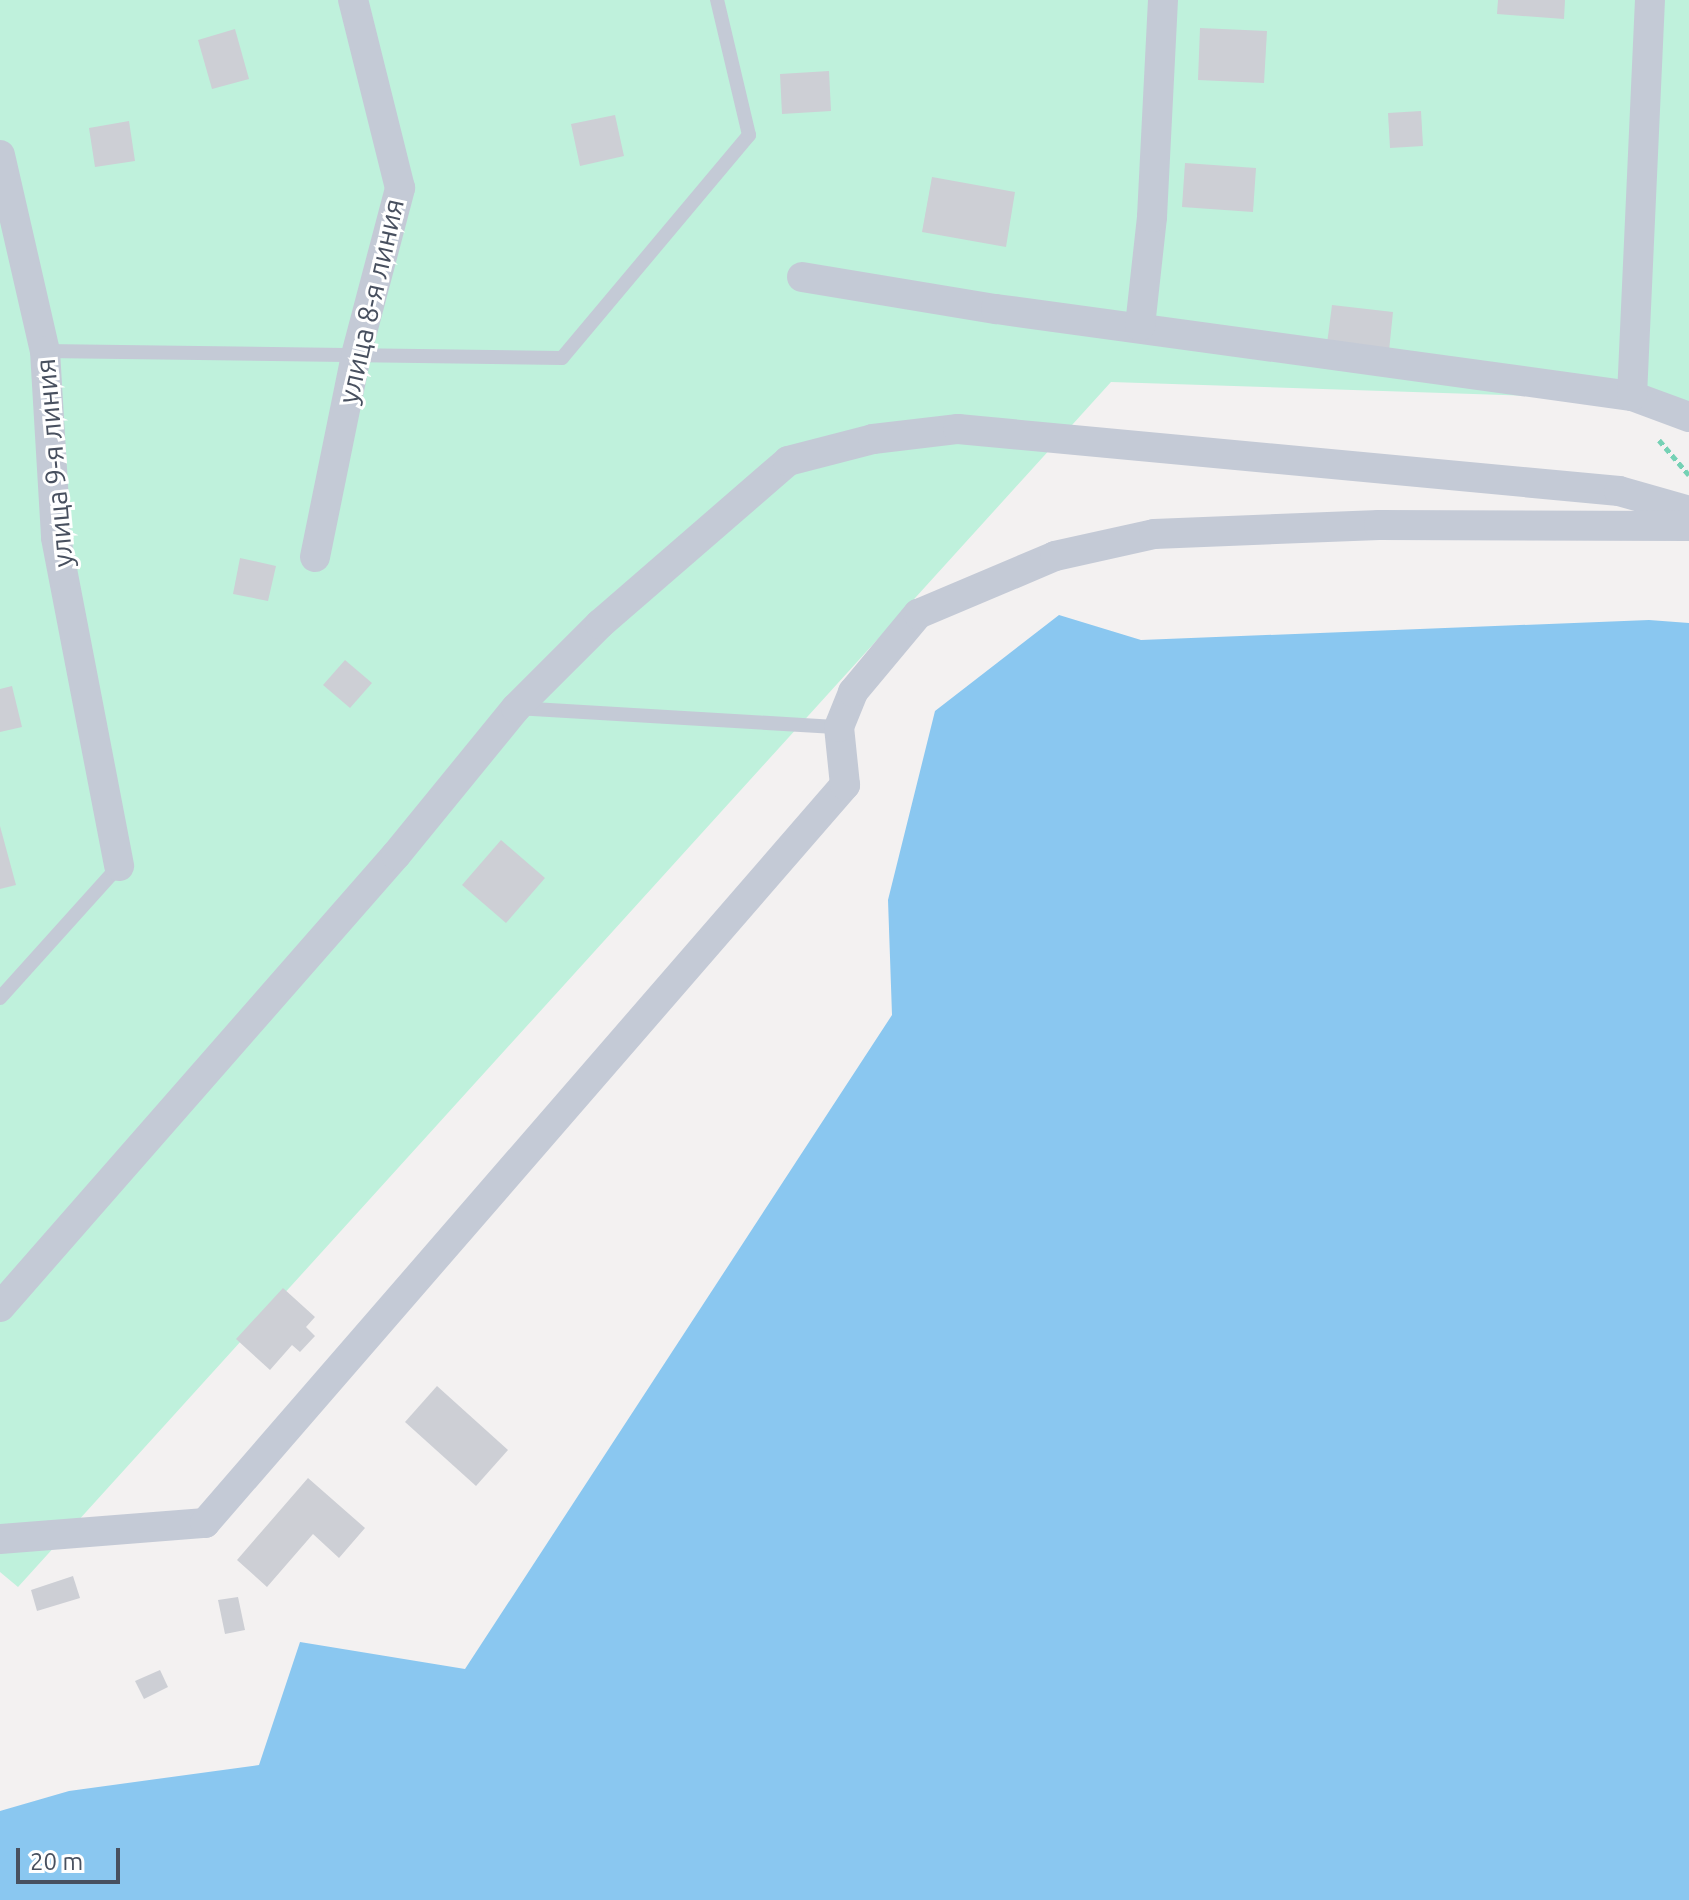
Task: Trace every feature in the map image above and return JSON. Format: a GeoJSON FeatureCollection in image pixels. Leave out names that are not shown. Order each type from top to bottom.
{"type":"FeatureCollection","features":[{"type":"Feature","properties":{"kind":"street","name":"улица 8-я линия"},"geometry":{"type":"LineString","coordinates":[[315,557],[356,355],[400,188],[353,0]]}},
{"type":"Feature","properties":{"kind":"street"},"geometry":{"type":"LineString","coordinates":[[1140,326],[1152,217],[1163,0]]}},
{"type":"Feature","properties":{"kind":"street"},"geometry":{"type":"LineString","coordinates":[[1632,396],[1650,0]]}},
{"type":"Feature","properties":{"kind":"street","name":"улица 9-я линия"},"geometry":{"type":"LineString","coordinates":[[0,155],[45,351],[56,538],[119,866]]}},
{"type":"Feature","properties":{"kind":"street"},"geometry":{"type":"LineString","coordinates":[[802,277],[996,309],[1140,326],[1632,396],[1689,417]]}},
{"type":"Feature","properties":{"kind":"street"},"geometry":{"type":"LineString","coordinates":[[0,1307],[396,855],[516,708],[600,624],[788,461],[873,439],[958,429],[1227,456],[1404,467],[1619,491],[1689,511]]}},
{"type":"Feature","properties":{"kind":"street"},"geometry":{"type":"LineString","coordinates":[[0,1539],[205,1523],[845,785],[839,727],[853,692],[918,614],[1055,556],[1154,534],[1242,528],[1689,526]]}},
{"type":"Feature","properties":{"kind":"lane"},"geometry":{"type":"LineString","coordinates":[[45,351],[562,358],[749,135],[717,0]]}},
{"type":"Feature","properties":{"kind":"lane"},"geometry":{"type":"LineString","coordinates":[[516,708],[839,727]]}},
{"type":"Feature","properties":{"kind":"lane"},"geometry":{"type":"LineString","coordinates":[[0,998],[119,866]]}},
{"type":"Feature","properties":{"kind":"green space"},"geometry":{"type":"Polygon","coordinates":[[[0,0],[1689,0],[1689,401],[1111,382],[18,1587],[0,1572],[0,0]]]}},
{"type":"Feature","properties":{"kind":"water"},"geometry":{"type":"Polygon","coordinates":[[[1059,615],[1141,640],[1649,620],[1689,623],[1689,1900],[0,1900],[0,1811],[69,1791],[259,1765],[300,1642],[465,1669],[892,1015],[888,900],[935,711],[1059,615]]]}},
{"type":"Feature","properties":{"kind":"building"},"geometry":{"type":"Polygon","coordinates":[[[1498,0],[1565,0],[1564,19],[1497,14],[1498,0]]]}},
{"type":"Feature","properties":{"kind":"building"},"geometry":{"type":"Polygon","coordinates":[[[1200,28],[1267,31],[1264,83],[1198,80],[1200,28]]]}},
{"type":"Feature","properties":{"kind":"building"},"geometry":{"type":"Polygon","coordinates":[[[235,29],[249,79],[212,89],[198,40],[235,29]]]}},
{"type":"Feature","properties":{"kind":"building"},"geometry":{"type":"Polygon","coordinates":[[[829,71],[831,111],[782,114],[780,74],[829,71]]]}},
{"type":"Feature","properties":{"kind":"building"},"geometry":{"type":"Polygon","coordinates":[[[1421,111],[1423,146],[1390,148],[1388,113],[1421,111]]]}},
{"type":"Feature","properties":{"kind":"building"},"geometry":{"type":"Polygon","coordinates":[[[615,115],[624,156],[580,166],[571,124],[615,115]]]}},
{"type":"Feature","properties":{"kind":"building"},"geometry":{"type":"Polygon","coordinates":[[[129,121],[135,161],[95,167],[89,128],[129,121]]]}},
{"type":"Feature","properties":{"kind":"building"},"geometry":{"type":"Polygon","coordinates":[[[1185,163],[1256,168],[1253,212],[1182,207],[1185,163]]]}},
{"type":"Feature","properties":{"kind":"building"},"geometry":{"type":"Polygon","coordinates":[[[932,177],[1015,192],[1006,247],[922,232],[932,177]]]}},
{"type":"Feature","properties":{"kind":"building"},"geometry":{"type":"Polygon","coordinates":[[[1332,305],[1393,312],[1389,351],[1327,344],[1332,305]]]}},
{"type":"Feature","properties":{"kind":"building"},"geometry":{"type":"Polygon","coordinates":[[[240,558],[276,566],[268,601],[233,594],[240,558]]]}},
{"type":"Feature","properties":{"kind":"building"},"geometry":{"type":"Polygon","coordinates":[[[345,660],[372,683],[350,708],[323,685],[345,660]]]}},
{"type":"Feature","properties":{"kind":"building"},"geometry":{"type":"Polygon","coordinates":[[[12,686],[22,727],[0,732],[0,689],[12,686]]]}},
{"type":"Feature","properties":{"kind":"building"},"geometry":{"type":"Polygon","coordinates":[[[0,826],[16,885],[0,889],[0,826]]]}},
{"type":"Feature","properties":{"kind":"building"},"geometry":{"type":"Polygon","coordinates":[[[501,840],[545,878],[506,923],[462,885],[501,840]]]}},
{"type":"Feature","properties":{"kind":"building"},"geometry":{"type":"Polygon","coordinates":[[[283,1288],[315,1317],[306,1327],[315,1336],[300,1352],[292,1345],[270,1370],[236,1339],[283,1288]]]}},
{"type":"Feature","properties":{"kind":"building"},"geometry":{"type":"Polygon","coordinates":[[[437,1386],[508,1450],[476,1486],[405,1422],[437,1386]]]}},
{"type":"Feature","properties":{"kind":"building"},"geometry":{"type":"Polygon","coordinates":[[[308,1478],[365,1528],[339,1558],[313,1534],[267,1587],[237,1560],[308,1478]]]}},
{"type":"Feature","properties":{"kind":"building"},"geometry":{"type":"Polygon","coordinates":[[[73,1576],[80,1598],[37,1611],[31,1590],[73,1576]]]}},
{"type":"Feature","properties":{"kind":"building"},"geometry":{"type":"Polygon","coordinates":[[[238,1597],[245,1630],[225,1634],[218,1600],[238,1597]]]}},
{"type":"Feature","properties":{"kind":"building"},"geometry":{"type":"Polygon","coordinates":[[[160,1670],[168,1687],[144,1699],[135,1681],[160,1670]]]}}]}
